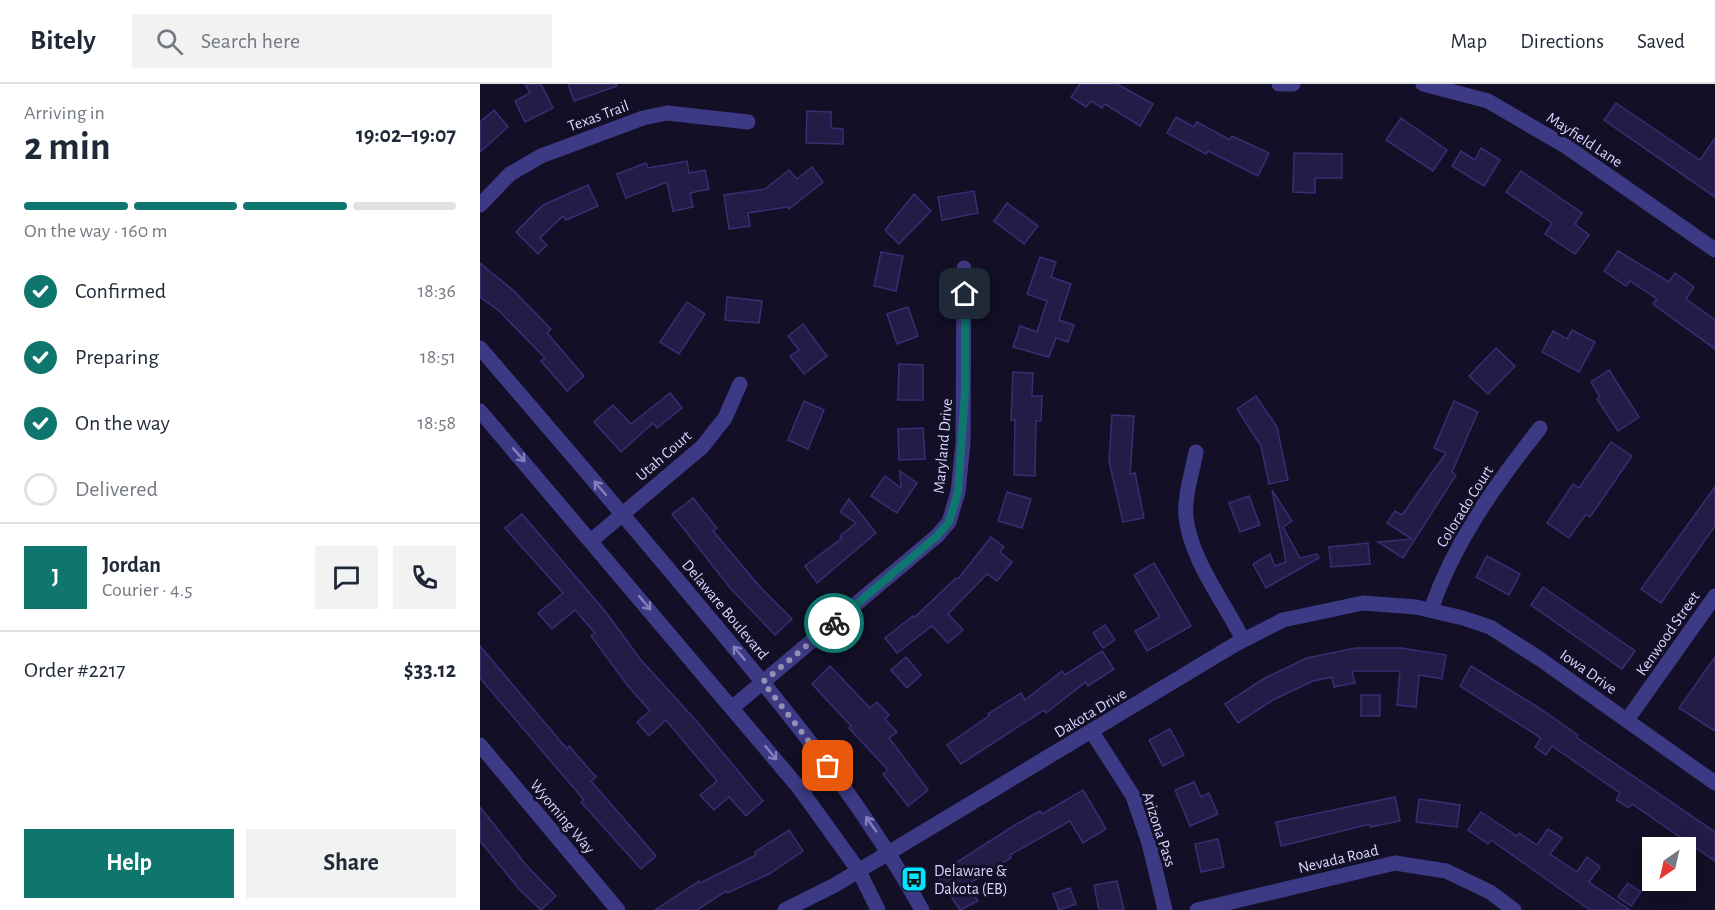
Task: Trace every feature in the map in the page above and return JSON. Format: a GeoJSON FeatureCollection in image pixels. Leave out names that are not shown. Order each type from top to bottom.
{"type":"FeatureCollection","features":[{"type":"Feature","properties":{"kind":"street"},"geometry":{"type":"LineString","coordinates":[[1279,84],[1293,84]]}},
{"type":"Feature","properties":{"kind":"street","name":"Mayfield Lane"},"geometry":{"type":"LineString","coordinates":[[1424,84],[1488,101],[1568,147],[1715,250]]}},
{"type":"Feature","properties":{"kind":"street","name":"Texas Trail"},"geometry":{"type":"LineString","coordinates":[[480,205],[510,174],[541,156],[643,118],[667,113],[748,122]]}},
{"type":"Feature","properties":{"kind":"street","name":"Maryland Drive"},"geometry":{"type":"LineString","coordinates":[[733,707],[937,536],[949,522],[958,492],[963,443],[964,268]]}},
{"type":"Feature","properties":{"kind":"street","name":"Delaware Boulevard"},"geometry":{"type":"LineString","coordinates":[[480,348],[763,682],[890,852],[922,910]]}},
{"type":"Feature","properties":{"kind":"street","name":"Utah Court"},"geometry":{"type":"LineString","coordinates":[[592,540],[702,447],[718,429],[740,384]]}},
{"type":"Feature","properties":{"kind":"street"},"geometry":{"type":"LineString","coordinates":[[480,411],[733,707],[822,817],[859,871],[878,910]]}},
{"type":"Feature","properties":{"kind":"street","name":"Colorado Court"},"geometry":{"type":"LineString","coordinates":[[1431,609],[1460,541],[1491,493],[1540,428]]}},
{"type":"Feature","properties":{"kind":"street"},"geometry":{"type":"LineString","coordinates":[[1196,452],[1186,518],[1197,556],[1243,640]]}},
{"type":"Feature","properties":{"kind":"street","name":"Kenwood Street"},"geometry":{"type":"LineString","coordinates":[[1627,720],[1715,596]]}},
{"type":"Feature","properties":{"kind":"street","name":"Dakota Drive"},"geometry":{"type":"LineString","coordinates":[[785,910],[859,871],[1243,640],[1283,620],[1364,603],[1431,609]]}},
{"type":"Feature","properties":{"kind":"street","name":"Iowa Drive"},"geometry":{"type":"LineString","coordinates":[[1431,609],[1490,627],[1540,658],[1715,783]]}},
{"type":"Feature","properties":{"kind":"street","name":"Arizona Pass"},"geometry":{"type":"LineString","coordinates":[[1092,732],[1132,796],[1149,843],[1165,910]]}},
{"type":"Feature","properties":{"kind":"street","name":"Wyoming Way"},"geometry":{"type":"LineString","coordinates":[[480,745],[618,910]]}},
{"type":"Feature","properties":{"kind":"street","name":"Nevada Road"},"geometry":{"type":"LineString","coordinates":[[1197,910],[1395,863],[1446,871],[1490,892],[1514,910]]}},
{"type":"Feature","properties":{"kind":"building"},"geometry":{"type":"Polygon","coordinates":[[[525,84],[541,84],[553,108],[525,122],[515,101],[530,93],[525,84]]]}},
{"type":"Feature","properties":{"kind":"building"},"geometry":{"type":"Polygon","coordinates":[[[568,84],[617,84],[617,86],[574,101],[568,84]]]}},
{"type":"Feature","properties":{"kind":"building"},"geometry":{"type":"Polygon","coordinates":[[[1080,84],[1117,84],[1153,104],[1140,126],[1105,104],[1102,108],[1091,101],[1086,107],[1071,97],[1080,84]]]}},
{"type":"Feature","properties":{"kind":"building"},"geometry":{"type":"Polygon","coordinates":[[[1616,103],[1700,160],[1715,138],[1715,197],[1604,120],[1616,103]]]}},
{"type":"Feature","properties":{"kind":"building"},"geometry":{"type":"Polygon","coordinates":[[[494,110],[508,127],[480,152],[480,122],[494,110]]]}},
{"type":"Feature","properties":{"kind":"building"},"geometry":{"type":"Polygon","coordinates":[[[807,111],[831,112],[831,128],[843,129],[843,144],[806,143],[807,111]]]}},
{"type":"Feature","properties":{"kind":"building"},"geometry":{"type":"Polygon","coordinates":[[[1176,117],[1194,127],[1197,122],[1230,140],[1232,136],[1269,153],[1258,176],[1208,151],[1206,154],[1167,133],[1176,117]]]}},
{"type":"Feature","properties":{"kind":"building"},"geometry":{"type":"Polygon","coordinates":[[[1401,118],[1447,150],[1433,171],[1386,140],[1401,118]]]}},
{"type":"Feature","properties":{"kind":"building"},"geometry":{"type":"Polygon","coordinates":[[[1481,148],[1500,160],[1484,186],[1452,166],[1461,151],[1475,160],[1481,148]]]}},
{"type":"Feature","properties":{"kind":"building"},"geometry":{"type":"Polygon","coordinates":[[[1294,153],[1342,154],[1342,178],[1315,178],[1315,193],[1293,192],[1294,153]]]}},
{"type":"Feature","properties":{"kind":"building"},"geometry":{"type":"Polygon","coordinates":[[[687,161],[689,173],[705,170],[709,189],[690,193],[693,207],[673,211],[667,182],[626,198],[617,174],[646,163],[648,168],[687,161]]]}},
{"type":"Feature","properties":{"kind":"building"},"geometry":{"type":"Polygon","coordinates":[[[812,167],[823,182],[789,209],[787,207],[748,213],[750,226],[729,229],[724,195],[765,189],[789,170],[797,179],[812,167]]]}},
{"type":"Feature","properties":{"kind":"building"},"geometry":{"type":"Polygon","coordinates":[[[1521,171],[1582,213],[1575,224],[1589,235],[1575,254],[1545,234],[1552,223],[1506,192],[1521,171]]]}},
{"type":"Feature","properties":{"kind":"building"},"geometry":{"type":"Polygon","coordinates":[[[588,185],[598,206],[566,220],[563,216],[540,238],[547,245],[538,254],[516,232],[543,205],[588,185]]]}},
{"type":"Feature","properties":{"kind":"building"},"geometry":{"type":"Polygon","coordinates":[[[974,191],[978,213],[942,220],[938,197],[974,191]]]}},
{"type":"Feature","properties":{"kind":"building"},"geometry":{"type":"Polygon","coordinates":[[[914,194],[931,211],[899,244],[885,230],[914,194]]]}},
{"type":"Feature","properties":{"kind":"building"},"geometry":{"type":"Polygon","coordinates":[[[1007,203],[1038,226],[1024,244],[994,221],[1007,203]]]}},
{"type":"Feature","properties":{"kind":"building"},"geometry":{"type":"Polygon","coordinates":[[[1618,251],[1669,282],[1675,273],[1694,287],[1686,299],[1715,320],[1715,349],[1653,304],[1657,299],[1630,281],[1626,286],[1604,271],[1618,251]]]}},
{"type":"Feature","properties":{"kind":"building"},"geometry":{"type":"Polygon","coordinates":[[[881,252],[903,256],[896,291],[874,286],[881,252]]]}},
{"type":"Feature","properties":{"kind":"building"},"geometry":{"type":"Polygon","coordinates":[[[1040,257],[1056,262],[1051,277],[1071,284],[1059,320],[1074,325],[1068,342],[1056,338],[1049,357],[1013,347],[1020,326],[1037,332],[1047,301],[1027,294],[1040,257]]]}},
{"type":"Feature","properties":{"kind":"building"},"geometry":{"type":"Polygon","coordinates":[[[480,263],[514,291],[551,329],[547,333],[584,376],[567,391],[541,361],[545,358],[499,311],[480,297],[480,263]]]}},
{"type":"Feature","properties":{"kind":"building"},"geometry":{"type":"Polygon","coordinates":[[[727,297],[762,301],[759,323],[725,320],[727,297]]]}},
{"type":"Feature","properties":{"kind":"building"},"geometry":{"type":"Polygon","coordinates":[[[687,302],[705,314],[679,354],[660,342],[687,302]]]}},
{"type":"Feature","properties":{"kind":"building"},"geometry":{"type":"Polygon","coordinates":[[[908,307],[918,336],[897,344],[887,314],[908,307]]]}},
{"type":"Feature","properties":{"kind":"building"},"geometry":{"type":"Polygon","coordinates":[[[803,324],[827,356],[804,374],[790,356],[799,350],[788,336],[803,324]]]}},
{"type":"Feature","properties":{"kind":"building"},"geometry":{"type":"Polygon","coordinates":[[[1572,330],[1595,342],[1579,372],[1542,352],[1553,331],[1567,339],[1572,330]]]}},
{"type":"Feature","properties":{"kind":"building"},"geometry":{"type":"Polygon","coordinates":[[[1496,348],[1515,366],[1488,394],[1469,376],[1496,348]]]}},
{"type":"Feature","properties":{"kind":"building"},"geometry":{"type":"Polygon","coordinates":[[[899,364],[923,365],[923,400],[898,400],[899,364]]]}},
{"type":"Feature","properties":{"kind":"building"},"geometry":{"type":"Polygon","coordinates":[[[1609,370],[1639,417],[1618,431],[1597,399],[1600,397],[1591,382],[1609,370]]]}},
{"type":"Feature","properties":{"kind":"building"},"geometry":{"type":"Polygon","coordinates":[[[1013,372],[1033,373],[1032,396],[1042,396],[1041,421],[1036,421],[1035,476],[1014,475],[1015,420],[1011,420],[1013,372]]]}},
{"type":"Feature","properties":{"kind":"building"},"geometry":{"type":"Polygon","coordinates":[[[670,393],[682,408],[657,428],[653,423],[621,452],[594,422],[613,405],[631,424],[670,393]]]}},
{"type":"Feature","properties":{"kind":"building"},"geometry":{"type":"Polygon","coordinates":[[[1256,396],[1277,427],[1288,480],[1269,484],[1261,446],[1237,409],[1256,396]]]}},
{"type":"Feature","properties":{"kind":"building"},"geometry":{"type":"Polygon","coordinates":[[[804,401],[824,410],[808,449],[788,440],[804,401]]]}},
{"type":"Feature","properties":{"kind":"building"},"geometry":{"type":"Polygon","coordinates":[[[1454,401],[1478,412],[1452,472],[1456,475],[1403,558],[1378,542],[1412,539],[1387,523],[1395,511],[1402,515],[1446,453],[1434,448],[1454,401]]]}},
{"type":"Feature","properties":{"kind":"building"},"geometry":{"type":"Polygon","coordinates":[[[1112,415],[1134,416],[1130,474],[1135,473],[1144,518],[1123,522],[1109,461],[1112,415]]]}},
{"type":"Feature","properties":{"kind":"building"},"geometry":{"type":"Polygon","coordinates":[[[923,428],[925,459],[899,460],[898,429],[923,428]]]}},
{"type":"Feature","properties":{"kind":"building"},"geometry":{"type":"Polygon","coordinates":[[[1611,442],[1632,456],[1590,517],[1586,514],[1569,538],[1547,523],[1573,484],[1579,488],[1611,442]]]}},
{"type":"Feature","properties":{"kind":"building"},"geometry":{"type":"Polygon","coordinates":[[[900,471],[917,483],[897,513],[871,496],[885,476],[901,488],[900,471]]]}},
{"type":"Feature","properties":{"kind":"building"},"geometry":{"type":"Polygon","coordinates":[[[1715,487],[1715,526],[1661,603],[1641,589],[1715,487]]]}},
{"type":"Feature","properties":{"kind":"building"},"geometry":{"type":"Polygon","coordinates":[[[1272,490],[1292,521],[1283,527],[1300,558],[1317,554],[1319,558],[1266,588],[1253,564],[1270,554],[1275,566],[1286,562],[1272,490]]]}},
{"type":"Feature","properties":{"kind":"building"},"geometry":{"type":"Polygon","coordinates":[[[1007,492],[1031,499],[1022,528],[998,521],[1007,492]]]}},
{"type":"Feature","properties":{"kind":"building"},"geometry":{"type":"Polygon","coordinates":[[[1249,496],[1260,525],[1240,532],[1229,503],[1249,496]]]}},
{"type":"Feature","properties":{"kind":"building"},"geometry":{"type":"Polygon","coordinates":[[[693,498],[717,528],[713,531],[761,588],[792,619],[775,635],[731,589],[672,514],[693,498]]]}},
{"type":"Feature","properties":{"kind":"building"},"geometry":{"type":"Polygon","coordinates":[[[849,499],[876,533],[817,583],[805,566],[842,538],[840,536],[856,523],[840,512],[849,499]]]}},
{"type":"Feature","properties":{"kind":"building"},"geometry":{"type":"Polygon","coordinates":[[[522,514],[605,611],[641,660],[699,724],[763,801],[746,816],[729,797],[714,810],[700,795],[717,781],[666,720],[649,736],[637,722],[650,711],[628,686],[591,636],[595,633],[575,610],[552,629],[538,613],[563,593],[505,528],[522,514]]]}},
{"type":"Feature","properties":{"kind":"building"},"geometry":{"type":"Polygon","coordinates":[[[991,537],[1004,547],[1000,552],[1012,562],[997,581],[987,574],[948,614],[963,630],[948,643],[932,626],[897,653],[885,638],[913,616],[915,617],[956,578],[958,579],[991,537]]]}},
{"type":"Feature","properties":{"kind":"building"},"geometry":{"type":"Polygon","coordinates":[[[1368,543],[1370,564],[1331,567],[1329,547],[1368,543]]]}},
{"type":"Feature","properties":{"kind":"building"},"geometry":{"type":"Polygon","coordinates":[[[1487,556],[1520,574],[1509,595],[1476,577],[1487,556]]]}},
{"type":"Feature","properties":{"kind":"building"},"geometry":{"type":"Polygon","coordinates":[[[1154,563],[1191,626],[1147,651],[1135,631],[1160,617],[1134,575],[1154,563]]]}},
{"type":"Feature","properties":{"kind":"building"},"geometry":{"type":"Polygon","coordinates":[[[1543,587],[1635,651],[1622,669],[1531,605],[1543,587]]]}},
{"type":"Feature","properties":{"kind":"building"},"geometry":{"type":"Polygon","coordinates":[[[1105,625],[1115,640],[1103,648],[1093,633],[1105,625]]]}},
{"type":"Feature","properties":{"kind":"building"},"geometry":{"type":"Polygon","coordinates":[[[480,646],[567,749],[569,746],[596,777],[591,781],[656,856],[641,869],[581,802],[584,800],[480,678],[480,646]]]}},
{"type":"Feature","properties":{"kind":"building"},"geometry":{"type":"Polygon","coordinates":[[[1356,648],[1401,648],[1446,655],[1442,679],[1419,675],[1416,707],[1397,705],[1400,671],[1352,671],[1355,683],[1334,687],[1332,677],[1313,681],[1273,700],[1238,723],[1225,704],[1263,679],[1307,658],[1356,648]]]}},
{"type":"Feature","properties":{"kind":"building"},"geometry":{"type":"Polygon","coordinates":[[[1102,651],[1114,669],[1088,686],[1086,682],[1046,713],[1044,710],[961,764],[947,745],[1021,693],[1025,700],[1062,671],[1065,675],[1102,651]]]}},
{"type":"Feature","properties":{"kind":"building"},"geometry":{"type":"Polygon","coordinates":[[[906,657],[921,675],[907,688],[891,670],[906,657]]]}},
{"type":"Feature","properties":{"kind":"building"},"geometry":{"type":"Polygon","coordinates":[[[1715,657],[1715,731],[1679,708],[1715,657]]]}},
{"type":"Feature","properties":{"kind":"building"},"geometry":{"type":"Polygon","coordinates":[[[830,666],[870,708],[877,702],[889,715],[885,719],[897,732],[889,738],[928,790],[908,806],[883,774],[888,770],[812,684],[830,666]]]}},
{"type":"Feature","properties":{"kind":"building"},"geometry":{"type":"Polygon","coordinates":[[[1471,666],[1539,708],[1578,735],[1576,737],[1715,832],[1715,861],[1696,848],[1696,837],[1680,837],[1632,804],[1629,808],[1616,800],[1620,793],[1552,746],[1546,755],[1535,747],[1541,738],[1460,686],[1471,666]]]}},
{"type":"Feature","properties":{"kind":"building"},"geometry":{"type":"Polygon","coordinates":[[[1361,695],[1380,695],[1380,716],[1361,716],[1361,695]]]}},
{"type":"Feature","properties":{"kind":"building"},"geometry":{"type":"Polygon","coordinates":[[[1170,729],[1184,755],[1163,766],[1149,740],[1170,729]]]}},
{"type":"Feature","properties":{"kind":"building"},"geometry":{"type":"Polygon","coordinates":[[[1194,782],[1201,797],[1209,793],[1218,814],[1190,826],[1175,790],[1194,782]]]}},
{"type":"Feature","properties":{"kind":"building"},"geometry":{"type":"Polygon","coordinates":[[[1083,790],[1106,829],[1083,843],[1070,821],[1010,855],[1011,858],[967,885],[978,901],[960,910],[937,875],[1015,825],[1040,811],[1042,814],[1083,790]]]}},
{"type":"Feature","properties":{"kind":"building"},"geometry":{"type":"Polygon","coordinates":[[[1395,797],[1400,821],[1370,827],[1370,824],[1281,846],[1276,822],[1395,797]]]}},
{"type":"Feature","properties":{"kind":"building"},"geometry":{"type":"Polygon","coordinates":[[[1419,799],[1460,805],[1457,827],[1416,822],[1419,799]]]}},
{"type":"Feature","properties":{"kind":"building"},"geometry":{"type":"Polygon","coordinates":[[[480,807],[527,866],[556,896],[541,910],[519,889],[480,841],[480,807]]]}},
{"type":"Feature","properties":{"kind":"building"},"geometry":{"type":"Polygon","coordinates":[[[1481,812],[1517,836],[1519,833],[1537,845],[1548,829],[1562,838],[1550,854],[1577,872],[1587,857],[1600,867],[1589,882],[1630,910],[1590,910],[1491,840],[1488,844],[1468,830],[1481,812]]]}},
{"type":"Feature","properties":{"kind":"building"},"geometry":{"type":"Polygon","coordinates":[[[789,830],[803,851],[769,874],[727,893],[726,891],[697,910],[655,910],[699,881],[700,883],[756,855],[755,852],[789,830]]]}},
{"type":"Feature","properties":{"kind":"building"},"geometry":{"type":"Polygon","coordinates":[[[1218,839],[1224,867],[1201,872],[1195,844],[1218,839]]]}},
{"type":"Feature","properties":{"kind":"building"},"geometry":{"type":"Polygon","coordinates":[[[1117,881],[1124,910],[1099,910],[1094,885],[1117,881]]]}},
{"type":"Feature","properties":{"kind":"building"},"geometry":{"type":"Polygon","coordinates":[[[1628,883],[1641,892],[1631,906],[1618,897],[1628,883]]]}},
{"type":"Feature","properties":{"kind":"building"},"geometry":{"type":"Polygon","coordinates":[[[1070,888],[1076,904],[1059,910],[1053,894],[1070,888]]]}},
{"type":"Feature","properties":{"kind":"way so far"},"geometry":{"type":"LineString","coordinates":[[828,766],[763,682],[834,623]]}},
{"type":"Feature","properties":{"kind":"place","name":"Delaware & Dakota (EB)"},"geometry":{"type":"Point","coordinates":[914,879]}},
{"type":"Feature","properties":{"kind":"route"},"geometry":{"type":"LineString","coordinates":[[834,623],[937,536],[949,522],[958,492],[963,443],[965,294]]}}]}
